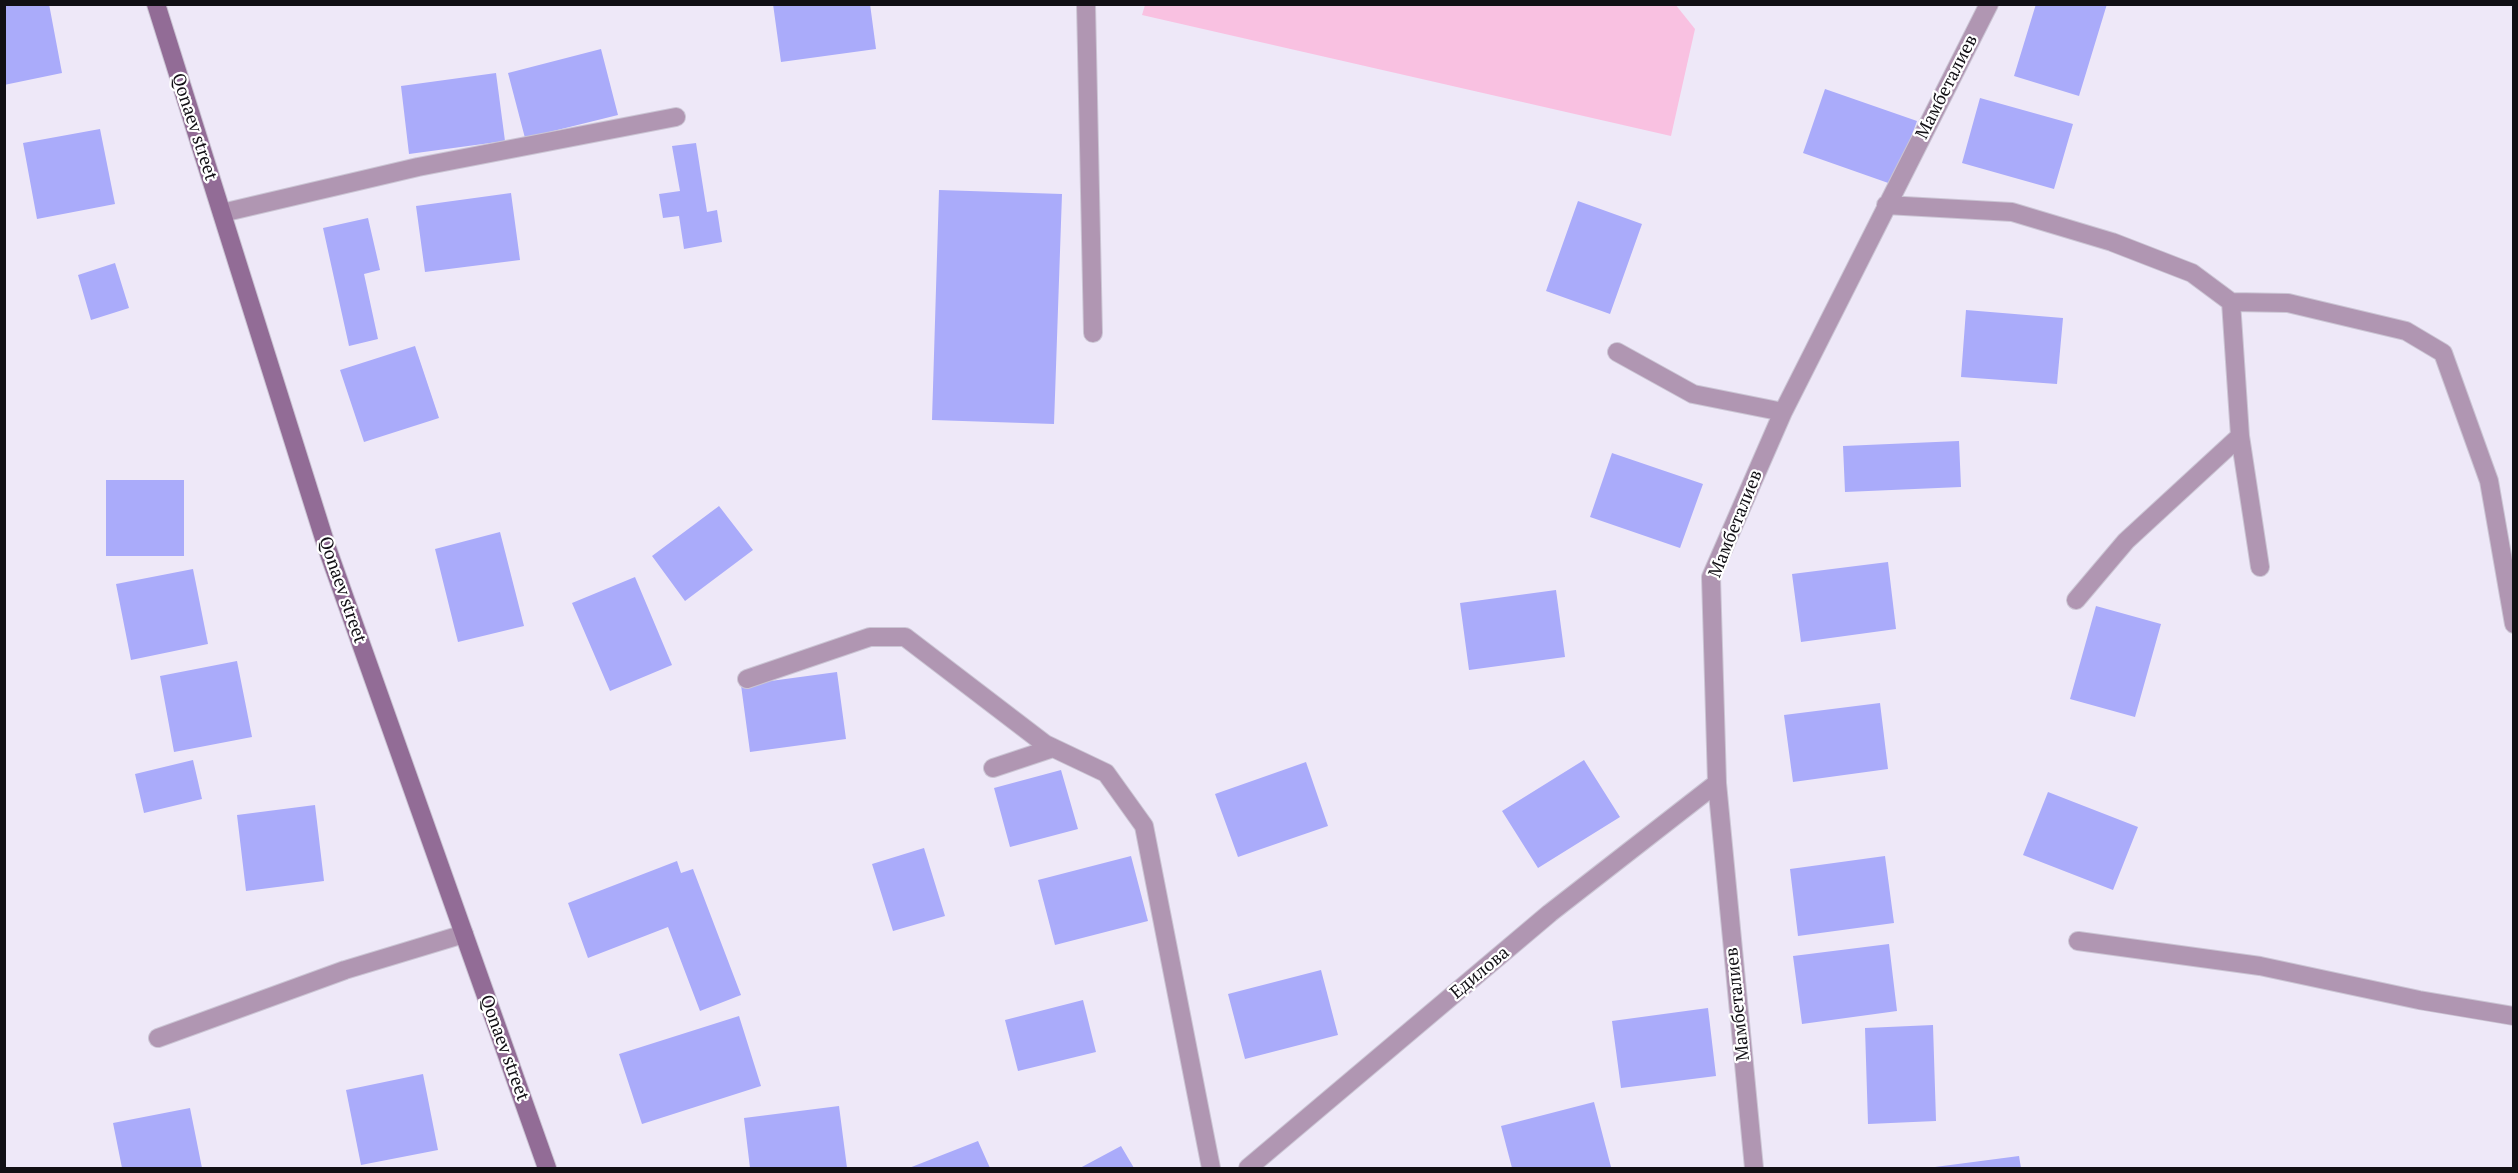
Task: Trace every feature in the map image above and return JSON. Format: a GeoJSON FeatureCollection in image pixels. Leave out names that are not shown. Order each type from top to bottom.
{"type":"FeatureCollection","features":[{"type":"Feature","properties":{"kind":"main road","name":"Qonaev street"},"geometry":{"type":"LineString","coordinates":[[156,4],[327,548],[547,1168]]}},
{"type":"Feature","properties":{"kind":"street"},"geometry":{"type":"LineString","coordinates":[[1086,4],[1094,333]]}},
{"type":"Feature","properties":{"kind":"street","name":"Мамбеталиев"},"geometry":{"type":"LineString","coordinates":[[1754,1168],[1717,783],[1711,577],[1783,412],[1989,4]]}},
{"type":"Feature","properties":{"kind":"street"},"geometry":{"type":"LineString","coordinates":[[222,213],[417,167],[676,117]]}},
{"type":"Feature","properties":{"kind":"street"},"geometry":{"type":"LineString","coordinates":[[1886,205],[2012,212],[2112,242],[2192,273],[2231,302],[2288,303],[2406,331],[2443,353],[2489,481],[2514,624]]}},
{"type":"Feature","properties":{"kind":"street"},"geometry":{"type":"LineString","coordinates":[[2231,302],[2240,436],[2260,567]]}},
{"type":"Feature","properties":{"kind":"street"},"geometry":{"type":"LineString","coordinates":[[1617,352],[1693,394],[1783,412]]}},
{"type":"Feature","properties":{"kind":"street"},"geometry":{"type":"LineString","coordinates":[[2076,600],[2126,541],[2240,436]]}},
{"type":"Feature","properties":{"kind":"street"},"geometry":{"type":"LineString","coordinates":[[747,679],[870,637],[905,637],[1053,748],[1106,773],[1144,826],[1211,1168]]}},
{"type":"Feature","properties":{"kind":"street"},"geometry":{"type":"LineString","coordinates":[[993,768],[1053,748]]}},
{"type":"Feature","properties":{"kind":"street","name":"Едилова"},"geometry":{"type":"LineString","coordinates":[[1248,1168],[1550,913],[1717,783]]}},
{"type":"Feature","properties":{"kind":"street"},"geometry":{"type":"LineString","coordinates":[[158,1038],[345,970],[464,934]]}},
{"type":"Feature","properties":{"kind":"street"},"geometry":{"type":"LineString","coordinates":[[2078,940],[2260,966],[2419,1000],[2514,1016]]}},
{"type":"Feature","properties":{"kind":"shaded area"},"geometry":{"type":"Polygon","coordinates":[[[1675,4],[1695,29],[1671,136],[1142,15],[1145,5],[1675,4]]]}},
{"type":"Feature","properties":{"kind":"building"},"geometry":{"type":"Polygon","coordinates":[[[49,4],[62,73],[4,85],[4,6],[49,4]]]}},
{"type":"Feature","properties":{"kind":"building"},"geometry":{"type":"Polygon","coordinates":[[[773,4],[870,4],[876,49],[781,62],[773,4]]]}},
{"type":"Feature","properties":{"kind":"building"},"geometry":{"type":"Polygon","coordinates":[[[2036,4],[2107,4],[2079,96],[2014,76],[2036,4]]]}},
{"type":"Feature","properties":{"kind":"building"},"geometry":{"type":"Polygon","coordinates":[[[601,49],[618,115],[525,138],[508,73],[601,49]]]}},
{"type":"Feature","properties":{"kind":"building"},"geometry":{"type":"Polygon","coordinates":[[[496,73],[505,141],[409,154],[401,86],[496,73]]]}},
{"type":"Feature","properties":{"kind":"building"},"geometry":{"type":"Polygon","coordinates":[[[1825,89],[1917,121],[1894,185],[1803,153],[1825,89]]]}},
{"type":"Feature","properties":{"kind":"building"},"geometry":{"type":"Polygon","coordinates":[[[1980,98],[2073,124],[2054,189],[1962,163],[1980,98]]]}},
{"type":"Feature","properties":{"kind":"building"},"geometry":{"type":"Polygon","coordinates":[[[100,129],[115,204],[37,219],[23,143],[100,129]]]}},
{"type":"Feature","properties":{"kind":"building"},"geometry":{"type":"Polygon","coordinates":[[[696,143],[707,212],[717,210],[722,242],[684,249],[679,216],[663,218],[659,194],[680,191],[672,146],[696,143]]]}},
{"type":"Feature","properties":{"kind":"building"},"geometry":{"type":"Polygon","coordinates":[[[939,190],[1062,194],[1054,424],[932,420],[939,190]]]}},
{"type":"Feature","properties":{"kind":"building"},"geometry":{"type":"Polygon","coordinates":[[[511,193],[520,260],[425,272],[416,206],[511,193]]]}},
{"type":"Feature","properties":{"kind":"building"},"geometry":{"type":"Polygon","coordinates":[[[1578,201],[1642,224],[1610,314],[1546,291],[1578,201]]]}},
{"type":"Feature","properties":{"kind":"building"},"geometry":{"type":"Polygon","coordinates":[[[368,218],[380,270],[364,274],[378,339],[349,346],[323,228],[368,218]]]}},
{"type":"Feature","properties":{"kind":"building"},"geometry":{"type":"Polygon","coordinates":[[[115,263],[129,308],[91,320],[78,275],[115,263]]]}},
{"type":"Feature","properties":{"kind":"building"},"geometry":{"type":"Polygon","coordinates":[[[1966,310],[2063,318],[2057,384],[1961,377],[1966,310]]]}},
{"type":"Feature","properties":{"kind":"building"},"geometry":{"type":"Polygon","coordinates":[[[415,346],[439,418],[364,442],[340,370],[415,346]]]}},
{"type":"Feature","properties":{"kind":"building"},"geometry":{"type":"Polygon","coordinates":[[[1959,441],[1961,487],[1845,492],[1843,446],[1959,441]]]}},
{"type":"Feature","properties":{"kind":"building"},"geometry":{"type":"Polygon","coordinates":[[[1612,453],[1703,484],[1680,548],[1590,517],[1612,453]]]}},
{"type":"Feature","properties":{"kind":"building"},"geometry":{"type":"Polygon","coordinates":[[[106,480],[184,480],[184,556],[106,556],[106,480]]]}},
{"type":"Feature","properties":{"kind":"building"},"geometry":{"type":"Polygon","coordinates":[[[719,506],[753,550],[685,601],[652,556],[719,506]]]}},
{"type":"Feature","properties":{"kind":"building"},"geometry":{"type":"Polygon","coordinates":[[[500,532],[524,626],[458,642],[435,549],[500,532]]]}},
{"type":"Feature","properties":{"kind":"building"},"geometry":{"type":"Polygon","coordinates":[[[1888,562],[1896,629],[1801,642],[1792,574],[1888,562]]]}},
{"type":"Feature","properties":{"kind":"building"},"geometry":{"type":"Polygon","coordinates":[[[193,569],[208,644],[131,660],[116,584],[193,569]]]}},
{"type":"Feature","properties":{"kind":"building"},"geometry":{"type":"Polygon","coordinates":[[[635,577],[672,665],[610,691],[572,603],[635,577]]]}},
{"type":"Feature","properties":{"kind":"building"},"geometry":{"type":"Polygon","coordinates":[[[1556,590],[1565,657],[1469,670],[1460,603],[1556,590]]]}},
{"type":"Feature","properties":{"kind":"building"},"geometry":{"type":"Polygon","coordinates":[[[2096,606],[2161,624],[2135,717],[2070,699],[2096,606]]]}},
{"type":"Feature","properties":{"kind":"building"},"geometry":{"type":"Polygon","coordinates":[[[237,661],[252,737],[174,752],[160,676],[237,661]]]}},
{"type":"Feature","properties":{"kind":"building"},"geometry":{"type":"Polygon","coordinates":[[[837,672],[846,739],[750,752],[741,685],[837,672]]]}},
{"type":"Feature","properties":{"kind":"building"},"geometry":{"type":"Polygon","coordinates":[[[1880,703],[1888,769],[1793,782],[1784,715],[1880,703]]]}},
{"type":"Feature","properties":{"kind":"building"},"geometry":{"type":"Polygon","coordinates":[[[193,760],[202,799],[144,813],[135,774],[193,760]]]}},
{"type":"Feature","properties":{"kind":"building"},"geometry":{"type":"Polygon","coordinates":[[[1584,760],[1620,817],[1538,868],[1502,811],[1584,760]]]}},
{"type":"Feature","properties":{"kind":"building"},"geometry":{"type":"Polygon","coordinates":[[[1306,762],[1328,826],[1238,857],[1215,794],[1306,762]]]}},
{"type":"Feature","properties":{"kind":"building"},"geometry":{"type":"Polygon","coordinates":[[[1061,770],[1078,829],[1010,847],[994,788],[1061,770]]]}},
{"type":"Feature","properties":{"kind":"building"},"geometry":{"type":"Polygon","coordinates":[[[2048,792],[2138,827],[2113,890],[2023,855],[2048,792]]]}},
{"type":"Feature","properties":{"kind":"building"},"geometry":{"type":"Polygon","coordinates":[[[315,805],[324,881],[246,891],[237,815],[315,805]]]}},
{"type":"Feature","properties":{"kind":"building"},"geometry":{"type":"Polygon","coordinates":[[[924,848],[945,916],[893,931],[872,864],[924,848]]]}},
{"type":"Feature","properties":{"kind":"building"},"geometry":{"type":"Polygon","coordinates":[[[1131,856],[1148,921],[1055,945],[1038,880],[1131,856]]]}},
{"type":"Feature","properties":{"kind":"building"},"geometry":{"type":"Polygon","coordinates":[[[1885,856],[1894,923],[1798,936],[1790,869],[1885,856]]]}},
{"type":"Feature","properties":{"kind":"building"},"geometry":{"type":"Polygon","coordinates":[[[677,861],[681,873],[693,869],[741,995],[700,1011],[668,927],[588,958],[568,903],[677,861]]]}},
{"type":"Feature","properties":{"kind":"building"},"geometry":{"type":"Polygon","coordinates":[[[1889,944],[1897,1011],[1802,1024],[1793,956],[1889,944]]]}},
{"type":"Feature","properties":{"kind":"building"},"geometry":{"type":"Polygon","coordinates":[[[1321,970],[1338,1035],[1245,1059],[1228,994],[1321,970]]]}},
{"type":"Feature","properties":{"kind":"building"},"geometry":{"type":"Polygon","coordinates":[[[1083,1000],[1096,1052],[1018,1071],[1005,1020],[1083,1000]]]}},
{"type":"Feature","properties":{"kind":"building"},"geometry":{"type":"Polygon","coordinates":[[[1708,1008],[1716,1076],[1621,1088],[1612,1021],[1708,1008]]]}},
{"type":"Feature","properties":{"kind":"building"},"geometry":{"type":"Polygon","coordinates":[[[739,1016],[761,1086],[642,1124],[619,1054],[739,1016]]]}},
{"type":"Feature","properties":{"kind":"building"},"geometry":{"type":"Polygon","coordinates":[[[1933,1025],[1936,1121],[1868,1124],[1865,1028],[1933,1025]]]}},
{"type":"Feature","properties":{"kind":"building"},"geometry":{"type":"Polygon","coordinates":[[[423,1074],[438,1150],[361,1165],[346,1090],[423,1074]]]}},
{"type":"Feature","properties":{"kind":"building"},"geometry":{"type":"Polygon","coordinates":[[[1594,1102],[1611,1167],[1512,1168],[1501,1126],[1594,1102]]]}},
{"type":"Feature","properties":{"kind":"building"},"geometry":{"type":"Polygon","coordinates":[[[839,1106],[847,1168],[750,1168],[744,1118],[839,1106]]]}},
{"type":"Feature","properties":{"kind":"building"},"geometry":{"type":"Polygon","coordinates":[[[190,1108],[202,1168],[122,1168],[113,1123],[190,1108]]]}},
{"type":"Feature","properties":{"kind":"building"},"geometry":{"type":"Polygon","coordinates":[[[978,1141],[990,1168],[909,1168],[978,1141]]]}},
{"type":"Feature","properties":{"kind":"building"},"geometry":{"type":"Polygon","coordinates":[[[1121,1146],[1134,1168],[1080,1168],[1121,1146]]]}},
{"type":"Feature","properties":{"kind":"building"},"geometry":{"type":"Polygon","coordinates":[[[2019,1156],[2021,1168],[1935,1168],[1935,1167],[2019,1156]]]}}]}
